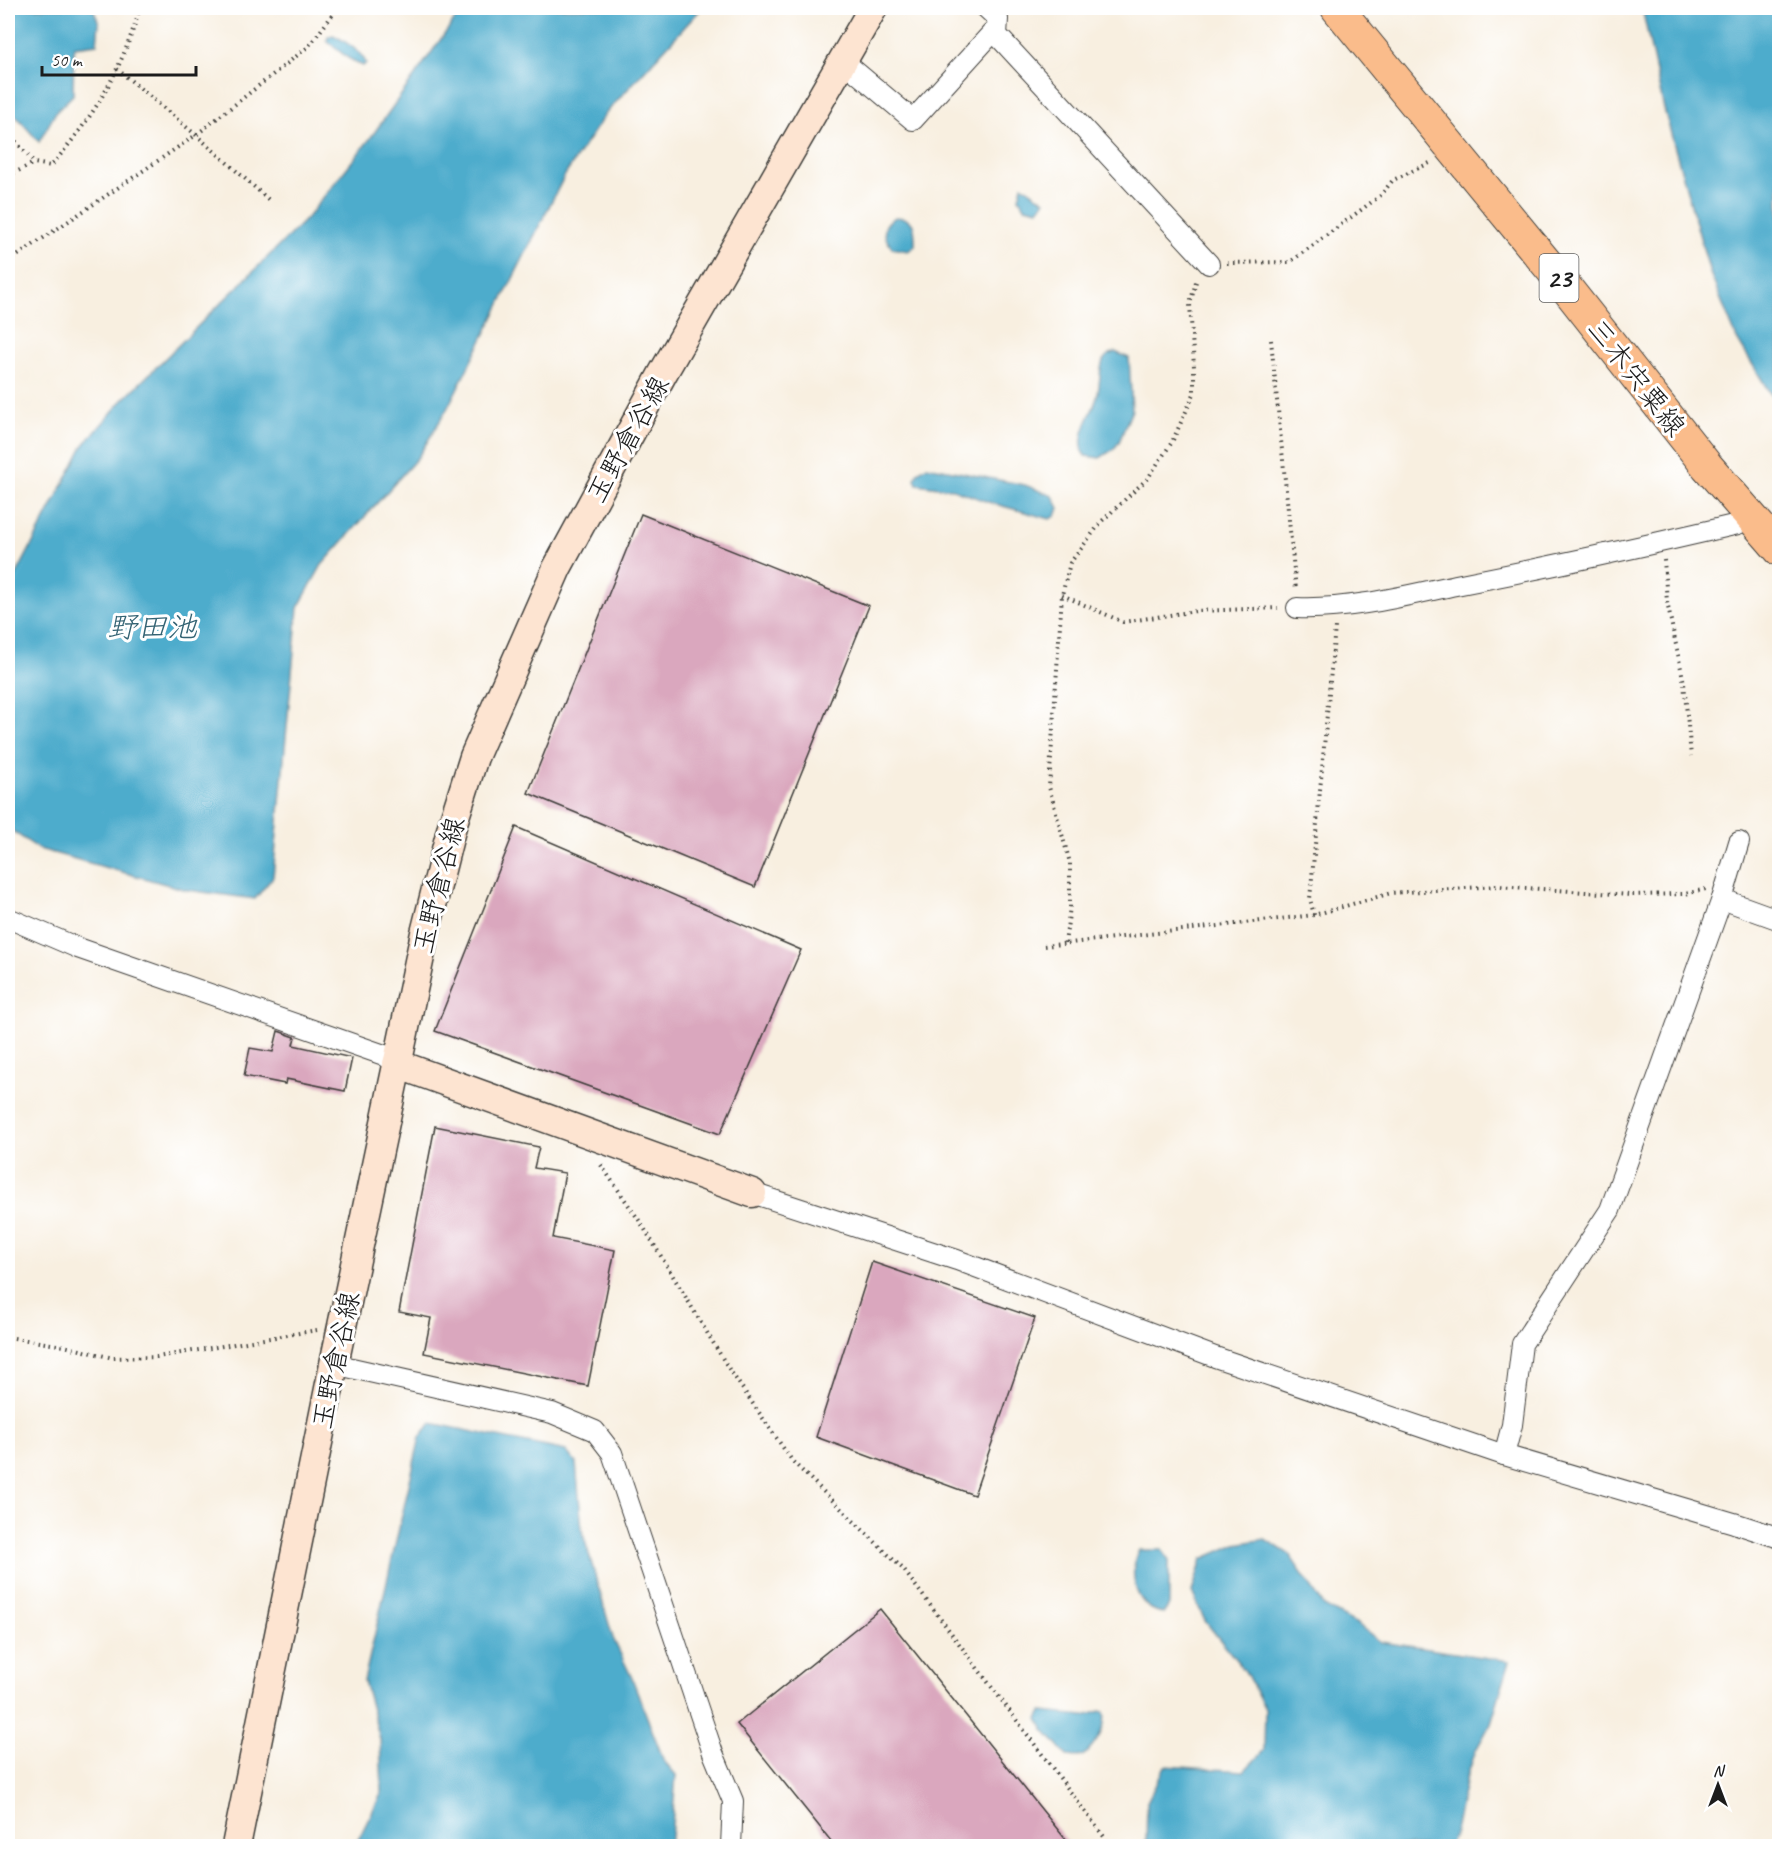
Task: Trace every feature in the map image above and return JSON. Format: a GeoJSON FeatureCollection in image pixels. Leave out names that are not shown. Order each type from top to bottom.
{"type":"FeatureCollection","features":[{"type":"Feature","properties":{"kind":"main road","name":"玉野倉谷線"},"geometry":{"type":"LineString","coordinates":[[236,1846],[425,933],[452,826],[474,757],[518,654],[568,547],[663,373],[873,8]]}},
{"type":"Feature","properties":{"kind":"main road","name":"三木宍粟線"},"geometry":{"type":"LineString","coordinates":[[1337,8],[1557,276],[1707,466],[1779,550]]}},
{"type":"Feature","properties":{"kind":"main road"},"geometry":{"type":"LineString","coordinates":[[397,1064],[752,1193]]}},
{"type":"Feature","properties":{"kind":"street"},"geometry":{"type":"LineString","coordinates":[[986,8],[998,19],[997,35],[1209,264]]}},
{"type":"Feature","properties":{"kind":"street"},"geometry":{"type":"LineString","coordinates":[[843,61],[913,120],[992,33],[998,30]]}},
{"type":"Feature","properties":{"kind":"street"},"geometry":{"type":"LineString","coordinates":[[1297,608],[1319,609],[1371,602],[1512,574],[1738,524],[1749,513]]}},
{"type":"Feature","properties":{"kind":"street"},"geometry":{"type":"LineString","coordinates":[[1504,1455],[1512,1425],[1522,1344],[1610,1210],[1722,899],[1740,842]]}},
{"type":"Feature","properties":{"kind":"street"},"geometry":{"type":"LineString","coordinates":[[1722,899],[1779,920]]}},
{"type":"Feature","properties":{"kind":"street"},"geometry":{"type":"LineString","coordinates":[[8,918],[78,948],[384,1055],[397,1064]]}},
{"type":"Feature","properties":{"kind":"street"},"geometry":{"type":"LineString","coordinates":[[752,1193],[957,1260],[1215,1357],[1504,1455],[1779,1538]]}},
{"type":"Feature","properties":{"kind":"street"},"geometry":{"type":"LineString","coordinates":[[334,1364],[552,1413],[594,1431],[612,1453],[713,1754],[733,1801],[731,1846]]}},
{"type":"Feature","properties":{"kind":"path"},"geometry":{"type":"LineString","coordinates":[[8,176],[34,163],[51,166],[75,138],[109,88],[131,39],[140,8]]}},
{"type":"Feature","properties":{"kind":"path"},"geometry":{"type":"LineString","coordinates":[[8,262],[196,135],[308,47],[338,8]]}},
{"type":"Feature","properties":{"kind":"path"},"geometry":{"type":"LineString","coordinates":[[117,69],[270,201]]}},
{"type":"Feature","properties":{"kind":"path"},"geometry":{"type":"LineString","coordinates":[[8,132],[34,163]]}},
{"type":"Feature","properties":{"kind":"path"},"geometry":{"type":"LineString","coordinates":[[1065,943],[1070,907],[1070,863],[1049,787],[1062,595],[1070,563],[1102,521],[1148,478],[1172,442],[1194,394],[1190,304],[1198,274],[1209,264],[1290,262],[1380,196],[1393,180],[1436,160],[1450,145]]}},
{"type":"Feature","properties":{"kind":"path"},"geometry":{"type":"LineString","coordinates":[[1062,595],[1124,622],[1196,611],[1297,608],[1271,340]]}},
{"type":"Feature","properties":{"kind":"path"},"geometry":{"type":"LineString","coordinates":[[1663,542],[1667,602],[1684,683],[1691,756]]}},
{"type":"Feature","properties":{"kind":"path"},"geometry":{"type":"LineString","coordinates":[[1314,915],[1310,899],[1335,607]]}},
{"type":"Feature","properties":{"kind":"path"},"geometry":{"type":"LineString","coordinates":[[1044,946],[1314,915],[1391,893],[1497,886],[1630,895],[1685,894],[1710,888],[1722,899]]}},
{"type":"Feature","properties":{"kind":"path"},"geometry":{"type":"LineString","coordinates":[[599,1138],[597,1158],[641,1223],[729,1369],[793,1462],[903,1569],[1111,1846]]}},
{"type":"Feature","properties":{"kind":"path"},"geometry":{"type":"LineString","coordinates":[[8,1337],[64,1346],[113,1358],[157,1357],[342,1327]]}},
{"type":"Feature","properties":{"kind":"water"},"geometry":{"type":"Polygon","coordinates":[[[8,8],[93,8],[99,23],[97,44],[74,47],[73,95],[56,112],[39,142],[8,107],[8,8]]]}},
{"type":"Feature","properties":{"kind":"water","name":"野田池"},"geometry":{"type":"Polygon","coordinates":[[[463,8],[702,8],[606,113],[565,175],[446,411],[418,457],[322,565],[298,608],[273,877],[255,899],[187,890],[39,849],[8,828],[8,591],[83,446],[119,404],[306,219],[369,140],[463,8]]]}},
{"type":"Feature","properties":{"kind":"water"},"geometry":{"type":"Polygon","coordinates":[[[1642,8],[1779,8],[1779,408],[1737,339],[1710,273],[1664,109],[1642,8]]]}},
{"type":"Feature","properties":{"kind":"water"},"geometry":{"type":"Polygon","coordinates":[[[333,35],[357,51],[366,63],[363,66],[348,58],[327,41],[328,37],[333,35]]]}},
{"type":"Feature","properties":{"kind":"water"},"geometry":{"type":"Polygon","coordinates":[[[1022,185],[1045,201],[1038,210],[1025,207],[1019,198],[1022,185]]]}},
{"type":"Feature","properties":{"kind":"water"},"geometry":{"type":"Polygon","coordinates":[[[896,217],[907,219],[913,225],[915,246],[908,251],[892,248],[885,235],[887,223],[896,217]]]}},
{"type":"Feature","properties":{"kind":"water"},"geometry":{"type":"Polygon","coordinates":[[[1115,352],[1129,358],[1132,410],[1114,449],[1100,458],[1085,456],[1082,449],[1083,434],[1097,397],[1100,372],[1107,356],[1115,352]]]}},
{"type":"Feature","properties":{"kind":"water"},"geometry":{"type":"Polygon","coordinates":[[[927,466],[1025,485],[1053,496],[1059,508],[1056,516],[1050,519],[988,502],[953,489],[917,484],[915,479],[918,472],[927,466]]]}},
{"type":"Feature","properties":{"kind":"water"},"geometry":{"type":"Polygon","coordinates":[[[431,1423],[566,1451],[576,1463],[582,1530],[613,1638],[632,1678],[664,1761],[676,1775],[669,1846],[355,1846],[382,1792],[380,1739],[364,1681],[420,1437],[431,1423]]]}},
{"type":"Feature","properties":{"kind":"water"},"geometry":{"type":"Polygon","coordinates":[[[1265,1539],[1289,1554],[1324,1606],[1357,1624],[1381,1642],[1510,1661],[1491,1723],[1476,1750],[1465,1782],[1454,1836],[1449,1846],[1146,1846],[1147,1802],[1165,1766],[1244,1771],[1264,1750],[1265,1709],[1245,1671],[1205,1621],[1192,1592],[1202,1559],[1236,1544],[1265,1539]]]}},
{"type":"Feature","properties":{"kind":"water"},"geometry":{"type":"Polygon","coordinates":[[[1139,1550],[1162,1550],[1169,1560],[1169,1605],[1164,1613],[1146,1605],[1136,1589],[1134,1569],[1139,1550]]]}},
{"type":"Feature","properties":{"kind":"water"},"geometry":{"type":"Polygon","coordinates":[[[1100,1711],[1104,1712],[1105,1718],[1099,1737],[1087,1753],[1078,1757],[1067,1756],[1044,1730],[1038,1719],[1042,1712],[1085,1716],[1100,1711]]]}},
{"type":"Feature","properties":{"kind":"building"},"geometry":{"type":"Polygon","coordinates":[[[641,514],[869,606],[755,887],[528,793],[641,514]]]}},
{"type":"Feature","properties":{"kind":"building"},"geometry":{"type":"Polygon","coordinates":[[[516,827],[801,950],[720,1134],[435,1031],[516,827]]]}},
{"type":"Feature","properties":{"kind":"building"},"geometry":{"type":"Polygon","coordinates":[[[278,1031],[295,1037],[293,1045],[352,1058],[345,1091],[286,1079],[285,1084],[244,1076],[250,1048],[273,1052],[278,1031]]]}},
{"type":"Feature","properties":{"kind":"building"},"geometry":{"type":"Polygon","coordinates":[[[435,1126],[539,1147],[534,1168],[565,1173],[553,1238],[615,1250],[588,1386],[424,1353],[431,1318],[399,1312],[435,1126]]]}},
{"type":"Feature","properties":{"kind":"building"},"geometry":{"type":"Polygon","coordinates":[[[872,1262],[1035,1318],[974,1495],[816,1437],[872,1262]]]}},
{"type":"Feature","properties":{"kind":"building"},"geometry":{"type":"Polygon","coordinates":[[[880,1609],[1071,1846],[835,1846],[737,1724],[880,1609]]]}}]}
